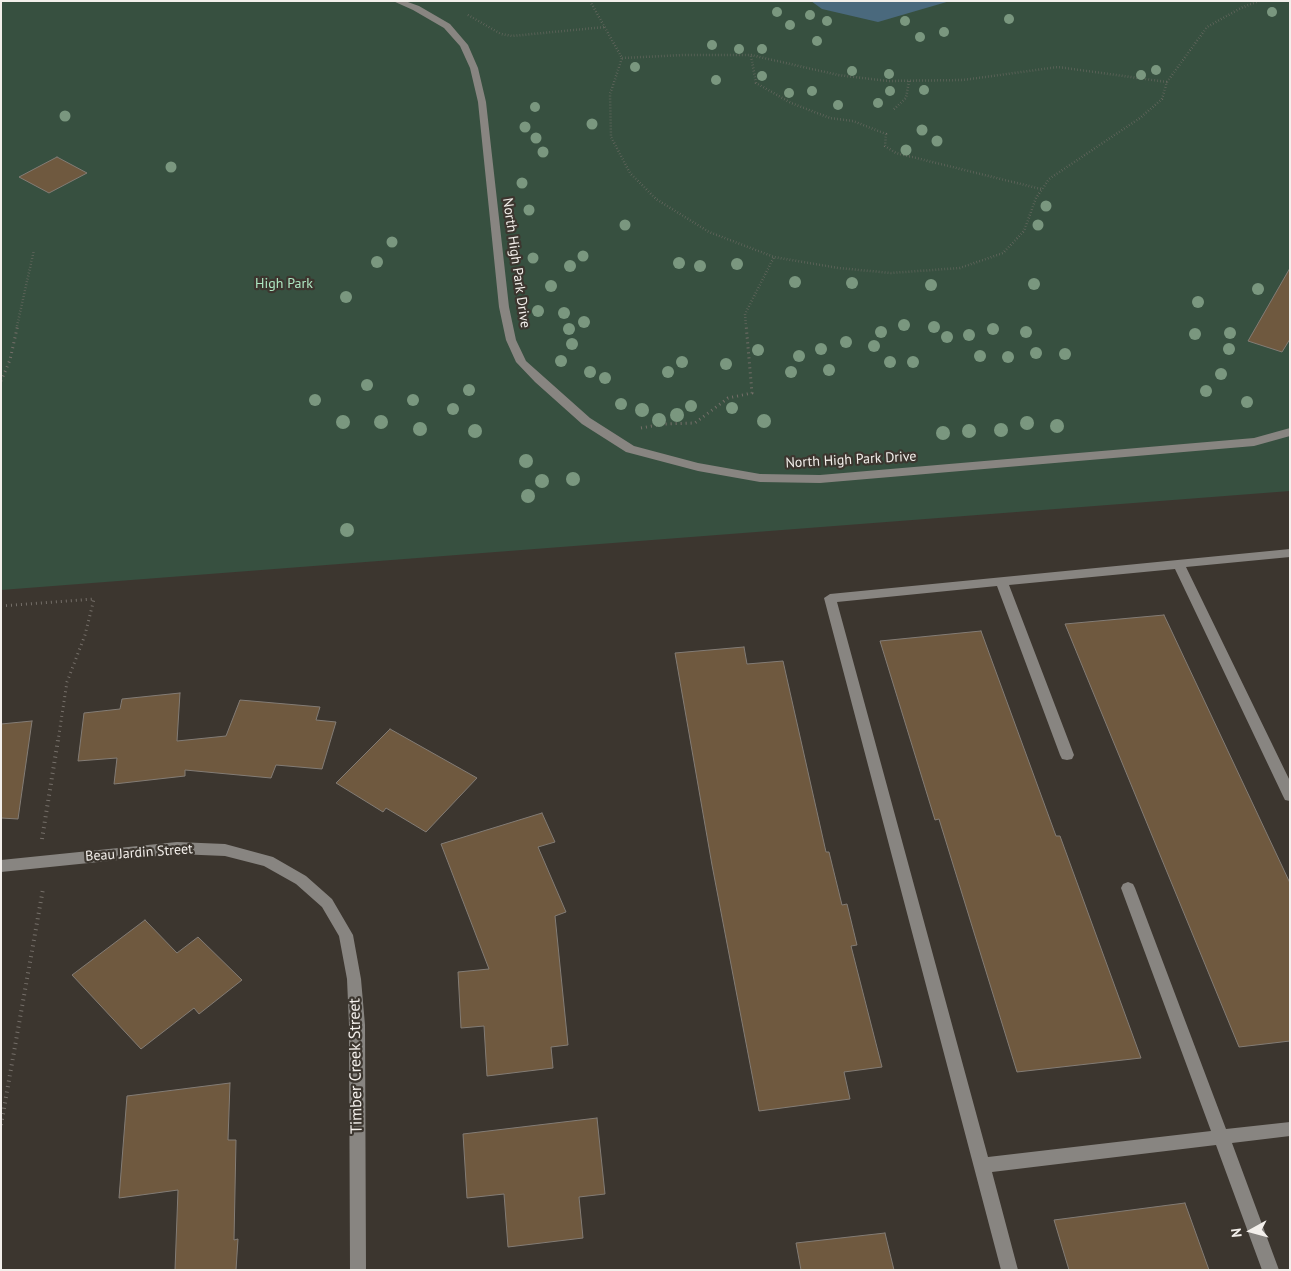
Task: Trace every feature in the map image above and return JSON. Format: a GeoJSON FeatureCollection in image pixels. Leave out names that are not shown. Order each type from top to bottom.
{"type":"FeatureCollection","features":[{"type":"Feature","properties":{"kind":"street","name":"North High Park Drive"},"geometry":{"type":"LineString","coordinates":[[397,1],[416,8],[447,26],[464,45],[474,68],[482,102],[504,307],[512,340],[521,362],[538,380],[586,421],[630,449],[698,467],[760,478],[820,479],[1254,442],[1290,432]]}},
{"type":"Feature","properties":{"kind":"street"},"geometry":{"type":"LineString","coordinates":[[1010,1270],[830,598],[1290,553]]}},
{"type":"Feature","properties":{"kind":"street"},"geometry":{"type":"LineString","coordinates":[[1178,563],[1290,796]]}},
{"type":"Feature","properties":{"kind":"street"},"geometry":{"type":"LineString","coordinates":[[1001,581],[1067,755]]}},
{"type":"Feature","properties":{"kind":"street","name":"Beau Jardin Street"},"geometry":{"type":"LineString","coordinates":[[1,866],[177,848],[225,850],[268,861],[301,880]]}},
{"type":"Feature","properties":{"kind":"street","name":"Timber Creek Street"},"geometry":{"type":"LineString","coordinates":[[301,880],[327,903],[346,935],[354,979],[357,1025],[358,1270]]}},
{"type":"Feature","properties":{"kind":"street"},"geometry":{"type":"LineString","coordinates":[[1128,888],[1270,1270]]}},
{"type":"Feature","properties":{"kind":"street"},"geometry":{"type":"LineString","coordinates":[[982,1165],[1290,1129]]}},
{"type":"Feature","properties":{"kind":"path"},"geometry":{"type":"LineString","coordinates":[[590,1],[622,58],[610,94],[611,137],[630,173],[656,199],[710,232],[774,257],[838,268],[891,273],[960,268],[1003,253],[1024,231],[1036,198],[1049,179],[1140,118],[1162,99],[1167,82],[1207,27],[1241,8],[1259,1]]}},
{"type":"Feature","properties":{"kind":"path"},"geometry":{"type":"LineString","coordinates":[[466,14],[501,34],[512,36],[605,27]]}},
{"type":"Feature","properties":{"kind":"path"},"geometry":{"type":"LineString","coordinates":[[622,58],[683,55],[750,55],[838,75],[888,82],[963,80],[1058,67],[1167,82]]}},
{"type":"Feature","properties":{"kind":"path"},"geometry":{"type":"LineString","coordinates":[[750,55],[756,83],[792,103],[822,115],[853,121],[886,134],[885,146],[896,153],[1042,189]]}},
{"type":"Feature","properties":{"kind":"path"},"geometry":{"type":"LineString","coordinates":[[894,108],[906,98],[909,81]]}},
{"type":"Feature","properties":{"kind":"path"},"geometry":{"type":"LineString","coordinates":[[1,381],[10,360],[34,250]]}},
{"type":"Feature","properties":{"kind":"path"},"geometry":{"type":"LineString","coordinates":[[608,434],[663,424],[695,423],[728,398],[752,393],[745,314],[774,257]]}},
{"type":"Feature","properties":{"kind":"path"},"geometry":{"type":"LineString","coordinates":[[1,606],[94,599],[86,635],[67,682],[42,842]]}},
{"type":"Feature","properties":{"kind":"path"},"geometry":{"type":"LineString","coordinates":[[1,1125],[43,889]]}},
{"type":"Feature","properties":{"kind":"green space","name":"High Park"},"geometry":{"type":"Polygon","coordinates":[[[1,1],[1290,1],[1290,491],[1,590],[1,1]]]}},
{"type":"Feature","properties":{"kind":"water"},"geometry":{"type":"Polygon","coordinates":[[[811,1],[950,1],[878,22],[822,9],[811,1]]]}},
{"type":"Feature","properties":{"kind":"building"},"geometry":{"type":"Polygon","coordinates":[[[57,157],[87,173],[49,193],[19,177],[57,157]]]}},
{"type":"Feature","properties":{"kind":"building"},"geometry":{"type":"Polygon","coordinates":[[[1290,268],[1290,339],[1282,352],[1248,341],[1290,268]]]}},
{"type":"Feature","properties":{"kind":"building"},"geometry":{"type":"Polygon","coordinates":[[[1164,615],[1290,883],[1290,1041],[1239,1047],[1065,624],[1164,615]]]}},
{"type":"Feature","properties":{"kind":"building"},"geometry":{"type":"Polygon","coordinates":[[[981,631],[1056,836],[1060,836],[1141,1058],[1017,1072],[939,819],[935,820],[880,641],[981,631]]]}},
{"type":"Feature","properties":{"kind":"building"},"geometry":{"type":"Polygon","coordinates":[[[744,647],[747,664],[783,661],[826,852],[829,852],[842,905],[847,904],[857,945],[851,946],[882,1067],[844,1072],[850,1099],[759,1111],[712,865],[675,653],[744,647]]]}},
{"type":"Feature","properties":{"kind":"building"},"geometry":{"type":"Polygon","coordinates":[[[180,693],[177,741],[226,736],[240,700],[320,707],[316,720],[336,722],[322,769],[276,765],[271,778],[185,770],[185,776],[114,784],[117,758],[78,761],[84,713],[120,709],[122,699],[180,693]]]}},
{"type":"Feature","properties":{"kind":"building"},"geometry":{"type":"Polygon","coordinates":[[[32,721],[18,819],[1,818],[1,724],[32,721]]]}},
{"type":"Feature","properties":{"kind":"building"},"geometry":{"type":"Polygon","coordinates":[[[390,729],[477,778],[426,832],[386,808],[383,812],[336,783],[390,729]]]}},
{"type":"Feature","properties":{"kind":"building"},"geometry":{"type":"Polygon","coordinates":[[[542,813],[555,842],[538,847],[566,912],[555,916],[568,1045],[551,1047],[553,1068],[487,1076],[484,1026],[461,1028],[458,972],[489,969],[441,844],[542,813]]]}},
{"type":"Feature","properties":{"kind":"building"},"geometry":{"type":"Polygon","coordinates":[[[145,920],[177,953],[198,937],[242,980],[199,1014],[194,1008],[141,1049],[72,975],[145,920]]]}},
{"type":"Feature","properties":{"kind":"building"},"geometry":{"type":"Polygon","coordinates":[[[230,1083],[228,1140],[236,1140],[234,1240],[238,1239],[236,1270],[175,1270],[178,1190],[119,1198],[127,1096],[230,1083]]]}},
{"type":"Feature","properties":{"kind":"building"},"geometry":{"type":"Polygon","coordinates":[[[597,1118],[605,1194],[579,1197],[583,1238],[508,1247],[504,1194],[467,1198],[463,1134],[597,1118]]]}},
{"type":"Feature","properties":{"kind":"building"},"geometry":{"type":"Polygon","coordinates":[[[1185,1203],[1209,1270],[1069,1270],[1054,1220],[1185,1203]]]}},
{"type":"Feature","properties":{"kind":"building"},"geometry":{"type":"Polygon","coordinates":[[[885,1233],[894,1270],[801,1270],[796,1243],[885,1233]]]}}]}
